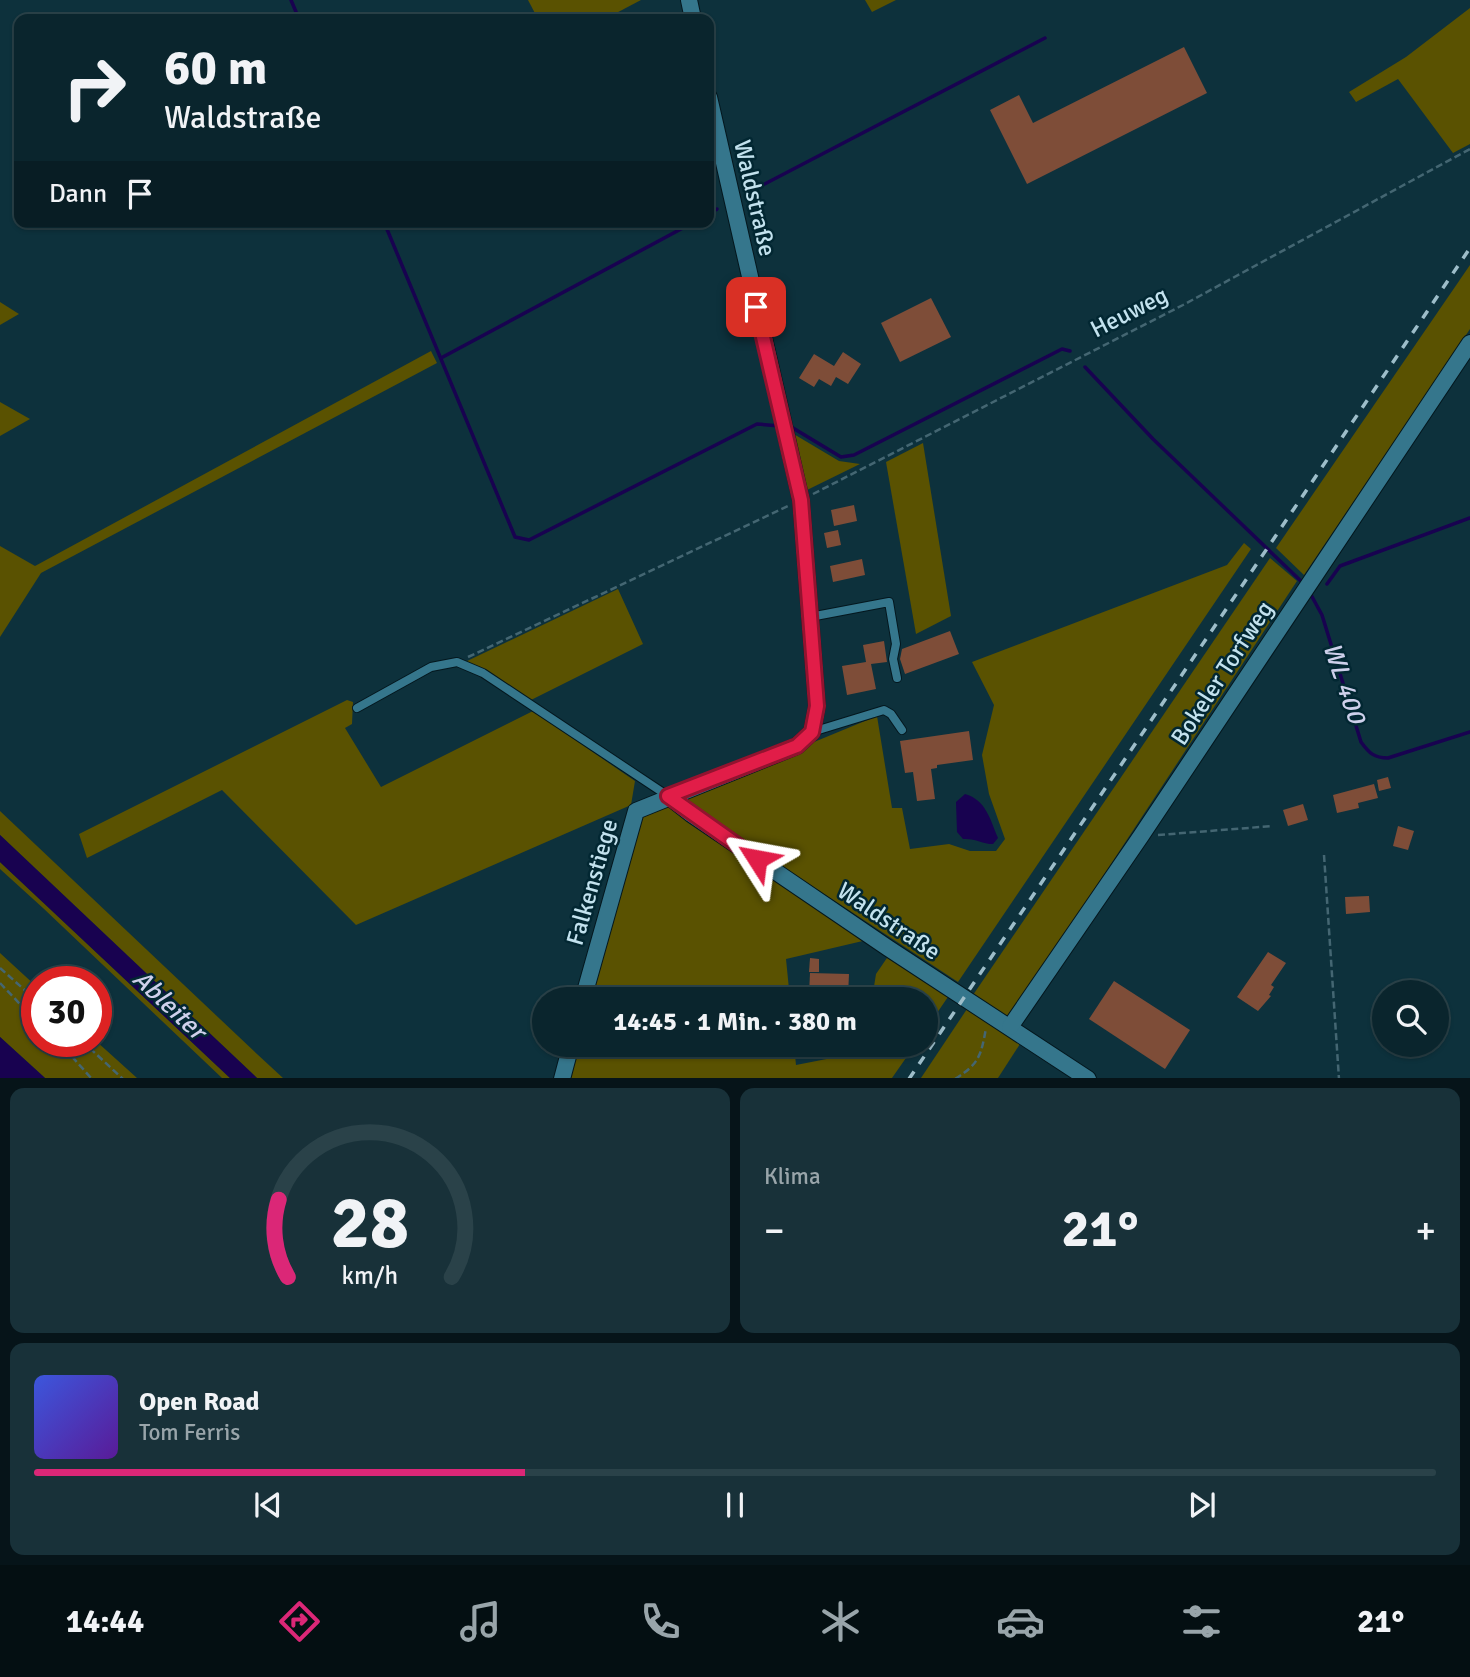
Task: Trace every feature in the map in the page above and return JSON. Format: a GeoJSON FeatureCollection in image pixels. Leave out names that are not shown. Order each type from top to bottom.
{"type":"FeatureCollection","features":[{"type":"Feature","properties":{"kind":"street","name":"Waldstraße"},"geometry":{"type":"LineString","coordinates":[[714,119],[801,500],[817,706],[812,732]]}},
{"type":"Feature","properties":{"kind":"street","name":"Bokeler Torfweg"},"geometry":{"type":"LineString","coordinates":[[1010,1027],[1141,836],[1470,343]]}},
{"type":"Feature","properties":{"kind":"street"},"geometry":{"type":"LineString","coordinates":[[668,796],[797,746],[812,732]]}},
{"type":"Feature","properties":{"kind":"street","name":"Waldstraße"},"geometry":{"type":"LineString","coordinates":[[668,796],[888,948],[1086,1078]]}},
{"type":"Feature","properties":{"kind":"street","name":"Falkenstiege"},"geometry":{"type":"LineString","coordinates":[[586,987],[636,811],[668,796]]}},
{"type":"Feature","properties":{"kind":"street"},"geometry":{"type":"LineString","coordinates":[[562,1078],[568,1057]]}},
{"type":"Feature","properties":{"kind":"lane"},"geometry":{"type":"LineString","coordinates":[[810,617],[889,602],[896,644],[893,659],[897,678]]}},
{"type":"Feature","properties":{"kind":"lane"},"geometry":{"type":"LineString","coordinates":[[357,708],[431,667],[457,662]]}},
{"type":"Feature","properties":{"kind":"lane","name":"Waldstraße"},"geometry":{"type":"LineString","coordinates":[[457,662],[483,673],[668,796]]}},
{"type":"Feature","properties":{"kind":"lane"},"geometry":{"type":"LineString","coordinates":[[812,732],[884,710],[891,714],[902,730]]}},
{"type":"Feature","properties":{"kind":"path","name":"Heuweg"},"geometry":{"type":"LineString","coordinates":[[457,662],[801,500],[1183,304],[1470,149]]}},
{"type":"Feature","properties":{"kind":"path"},"geometry":{"type":"LineString","coordinates":[[1141,836],[1273,826]]}},
{"type":"Feature","properties":{"kind":"path"},"geometry":{"type":"LineString","coordinates":[[1324,855],[1339,1078]]}},
{"type":"Feature","properties":{"kind":"path"},"geometry":{"type":"LineString","coordinates":[[0,968],[21,987]]}},
{"type":"Feature","properties":{"kind":"path"},"geometry":{"type":"LineString","coordinates":[[0,983],[21,1008]]}},
{"type":"Feature","properties":{"kind":"path"},"geometry":{"type":"LineString","coordinates":[[957,1078],[971,1069],[982,1050],[989,1014]]}},
{"type":"Feature","properties":{"kind":"path"},"geometry":{"type":"LineString","coordinates":[[72,1057],[91,1078]]}},
{"type":"Feature","properties":{"kind":"path"},"geometry":{"type":"LineString","coordinates":[[99,1057],[122,1078]]}},
{"type":"Feature","properties":{"kind":"shaded area"},"geometry":{"type":"Polygon","coordinates":[[[528,0],[641,0],[614,14],[535,14],[528,0]]]}},
{"type":"Feature","properties":{"kind":"shaded area"},"geometry":{"type":"Polygon","coordinates":[[[865,0],[896,0],[872,12],[865,0]]]}},
{"type":"Feature","properties":{"kind":"shaded area"},"geometry":{"type":"Polygon","coordinates":[[[1470,8],[1470,144],[1453,153],[1398,79],[1356,102],[1349,92],[1406,57],[1470,8]]]}},
{"type":"Feature","properties":{"kind":"shaded area"},"geometry":{"type":"Polygon","coordinates":[[[1470,265],[1470,329],[1304,575],[1276,548],[1470,265]]]}},
{"type":"Feature","properties":{"kind":"shaded area"},"geometry":{"type":"Polygon","coordinates":[[[0,302],[19,314],[0,325],[0,302]]]}},
{"type":"Feature","properties":{"kind":"shaded area"},"geometry":{"type":"Polygon","coordinates":[[[431,351],[437,363],[41,573],[0,637],[0,546],[35,566],[431,351]]]}},
{"type":"Feature","properties":{"kind":"shaded area"},"geometry":{"type":"Polygon","coordinates":[[[0,402],[30,419],[0,436],[0,402]]]}},
{"type":"Feature","properties":{"kind":"shaded area"},"geometry":{"type":"Polygon","coordinates":[[[792,433],[839,461],[860,464],[805,491],[792,433]]]}},
{"type":"Feature","properties":{"kind":"shaded area"},"geometry":{"type":"Polygon","coordinates":[[[923,443],[951,616],[916,634],[886,462],[923,443]]]}},
{"type":"Feature","properties":{"kind":"shaded area"},"geometry":{"type":"Polygon","coordinates":[[[1244,543],[1251,549],[958,982],[689,805],[688,794],[877,716],[892,808],[902,808],[910,849],[949,844],[970,851],[996,851],[1005,839],[989,794],[982,755],[994,705],[972,662],[1227,565],[1244,543]]]}},
{"type":"Feature","properties":{"kind":"shaded area"},"geometry":{"type":"Polygon","coordinates":[[[1270,558],[1297,581],[1009,1019],[973,995],[1270,558]]]}},
{"type":"Feature","properties":{"kind":"shaded area"},"geometry":{"type":"Polygon","coordinates":[[[618,589],[643,644],[531,700],[465,662],[618,589]]]}},
{"type":"Feature","properties":{"kind":"shaded area"},"geometry":{"type":"Polygon","coordinates":[[[347,700],[353,702],[352,724],[345,728],[381,787],[533,711],[635,781],[631,805],[356,925],[222,790],[87,858],[79,834],[347,700]]]}},
{"type":"Feature","properties":{"kind":"shaded area"},"geometry":{"type":"Polygon","coordinates":[[[669,802],[867,940],[786,959],[789,987],[592,987],[641,813],[669,802]]]}},
{"type":"Feature","properties":{"kind":"shaded area"},"geometry":{"type":"Polygon","coordinates":[[[0,811],[283,1078],[257,1078],[0,835],[0,811]]]}},
{"type":"Feature","properties":{"kind":"shaded area"},"geometry":{"type":"Polygon","coordinates":[[[0,862],[111,966],[104,966],[0,869],[0,862]]]}},
{"type":"Feature","properties":{"kind":"shaded area"},"geometry":{"type":"Polygon","coordinates":[[[0,953],[21,972],[21,1056],[0,1037],[0,953]]]}},
{"type":"Feature","properties":{"kind":"shaded area"},"geometry":{"type":"Polygon","coordinates":[[[889,955],[950,994],[938,1012],[938,987],[874,987],[876,974],[889,955]]]}},
{"type":"Feature","properties":{"kind":"shaded area"},"geometry":{"type":"Polygon","coordinates":[[[112,967],[230,1078],[222,1078],[112,974],[112,967]]]}},
{"type":"Feature","properties":{"kind":"shaded area"},"geometry":{"type":"Polygon","coordinates":[[[967,1009],[1020,1044],[998,1078],[921,1078],[935,1057],[938,1057],[938,1052],[967,1009]]]}},
{"type":"Feature","properties":{"kind":"shaded area"},"geometry":{"type":"Polygon","coordinates":[[[112,1055],[137,1078],[45,1078],[22,1057],[112,1055]]]}},
{"type":"Feature","properties":{"kind":"shaded area"},"geometry":{"type":"Polygon","coordinates":[[[573,1057],[795,1057],[796,1065],[837,1057],[907,1057],[892,1078],[567,1078],[573,1057]]]}},
{"type":"Feature","properties":{"kind":"water"},"geometry":{"type":"Polygon","coordinates":[[[965,794],[978,801],[986,811],[998,838],[993,844],[963,839],[957,832],[956,802],[965,794]]]}},
{"type":"Feature","properties":{"kind":"water","name":"Ableiter"},"geometry":{"type":"Polygon","coordinates":[[[0,835],[257,1078],[230,1078],[0,862],[0,835]]]}},
{"type":"Feature","properties":{"kind":"water"},"geometry":{"type":"Polygon","coordinates":[[[0,1037],[45,1078],[0,1078],[0,1037]]]}},
{"type":"Feature","properties":{"kind":"building"},"geometry":{"type":"Polygon","coordinates":[[[1184,47],[1207,93],[1027,184],[990,110],[1019,95],[1033,123],[1184,47]]]}},
{"type":"Feature","properties":{"kind":"building"},"geometry":{"type":"Polygon","coordinates":[[[931,298],[951,337],[900,362],[881,323],[931,298]]]}},
{"type":"Feature","properties":{"kind":"building"},"geometry":{"type":"Polygon","coordinates":[[[843,352],[861,364],[848,384],[836,377],[831,386],[819,379],[814,387],[799,378],[814,354],[834,366],[843,352]]]}},
{"type":"Feature","properties":{"kind":"building"},"geometry":{"type":"Polygon","coordinates":[[[854,505],[857,521],[834,526],[831,510],[854,505]]]}},
{"type":"Feature","properties":{"kind":"building"},"geometry":{"type":"Polygon","coordinates":[[[838,530],[841,545],[827,548],[824,533],[838,530]]]}},
{"type":"Feature","properties":{"kind":"building"},"geometry":{"type":"Polygon","coordinates":[[[862,559],[865,575],[833,582],[830,566],[862,559]]]}},
{"type":"Feature","properties":{"kind":"building"},"geometry":{"type":"Polygon","coordinates":[[[950,631],[959,654],[905,674],[900,659],[902,649],[950,631]]]}},
{"type":"Feature","properties":{"kind":"building"},"geometry":{"type":"Polygon","coordinates":[[[884,641],[887,662],[871,664],[876,689],[847,695],[842,666],[866,662],[863,645],[884,641]]]}},
{"type":"Feature","properties":{"kind":"building"},"geometry":{"type":"Polygon","coordinates":[[[969,731],[973,760],[937,765],[937,768],[931,769],[935,799],[917,801],[913,772],[905,773],[900,741],[969,731]]]}},
{"type":"Feature","properties":{"kind":"building"},"geometry":{"type":"Polygon","coordinates":[[[1388,777],[1391,788],[1379,791],[1377,780],[1388,777]]]}},
{"type":"Feature","properties":{"kind":"building"},"geometry":{"type":"Polygon","coordinates":[[[1374,784],[1378,798],[1358,803],[1359,808],[1337,813],[1333,795],[1374,784]]]}},
{"type":"Feature","properties":{"kind":"building"},"geometry":{"type":"Polygon","coordinates":[[[1303,804],[1308,820],[1288,826],[1283,810],[1303,804]]]}},
{"type":"Feature","properties":{"kind":"building"},"geometry":{"type":"Polygon","coordinates":[[[1398,826],[1414,831],[1408,850],[1393,846],[1398,826]]]}},
{"type":"Feature","properties":{"kind":"building"},"geometry":{"type":"Polygon","coordinates":[[[1369,896],[1370,912],[1346,914],[1345,897],[1369,896]]]}},
{"type":"Feature","properties":{"kind":"building"},"geometry":{"type":"Polygon","coordinates":[[[1268,952],[1286,963],[1271,985],[1274,987],[1269,995],[1271,996],[1258,1011],[1237,997],[1268,952]]]}},
{"type":"Feature","properties":{"kind":"building"},"geometry":{"type":"Polygon","coordinates":[[[810,958],[819,959],[819,972],[809,972],[810,958]]]}},
{"type":"Feature","properties":{"kind":"building"},"geometry":{"type":"Polygon","coordinates":[[[810,973],[849,974],[848,987],[809,987],[810,973]]]}},
{"type":"Feature","properties":{"kind":"building"},"geometry":{"type":"Polygon","coordinates":[[[1114,981],[1190,1030],[1165,1069],[1089,1019],[1114,981]]]}},
{"type":"Feature","properties":{"kind":"waterway"},"geometry":{"type":"LineString","coordinates":[[291,0],[297,14]]}},
{"type":"Feature","properties":{"kind":"waterway"},"geometry":{"type":"LineString","coordinates":[[755,189],[1045,38]]}},
{"type":"Feature","properties":{"kind":"waterway"},"geometry":{"type":"LineString","coordinates":[[386,228],[515,537],[529,540],[757,424],[780,426]]}},
{"type":"Feature","properties":{"kind":"waterway"},"geometry":{"type":"LineString","coordinates":[[441,358],[683,228]]}},
{"type":"Feature","properties":{"kind":"waterway"},"geometry":{"type":"LineString","coordinates":[[788,427],[841,457],[854,455],[1062,349],[1070,351]]}},
{"type":"Feature","properties":{"kind":"waterway"},"geometry":{"type":"LineString","coordinates":[[1085,367],[1153,439],[1304,584]]}},
{"type":"Feature","properties":{"kind":"waterway"},"geometry":{"type":"LineString","coordinates":[[1327,584],[1340,566],[1470,518]]}},
{"type":"Feature","properties":{"kind":"waterway","name":"WL 400"},"geometry":{"type":"LineString","coordinates":[[1310,593],[1322,615],[1361,742],[1369,752],[1388,758],[1470,732]]}},
{"type":"Feature","properties":{"kind":"railway"},"geometry":{"type":"LineString","coordinates":[[910,1078],[1470,248]]}},
{"type":"Feature","properties":{"kind":"route"},"geometry":{"type":"LineString","coordinates":[[756,307],[801,500],[817,706],[812,732],[797,746],[668,796],[757,859]]}}]}
